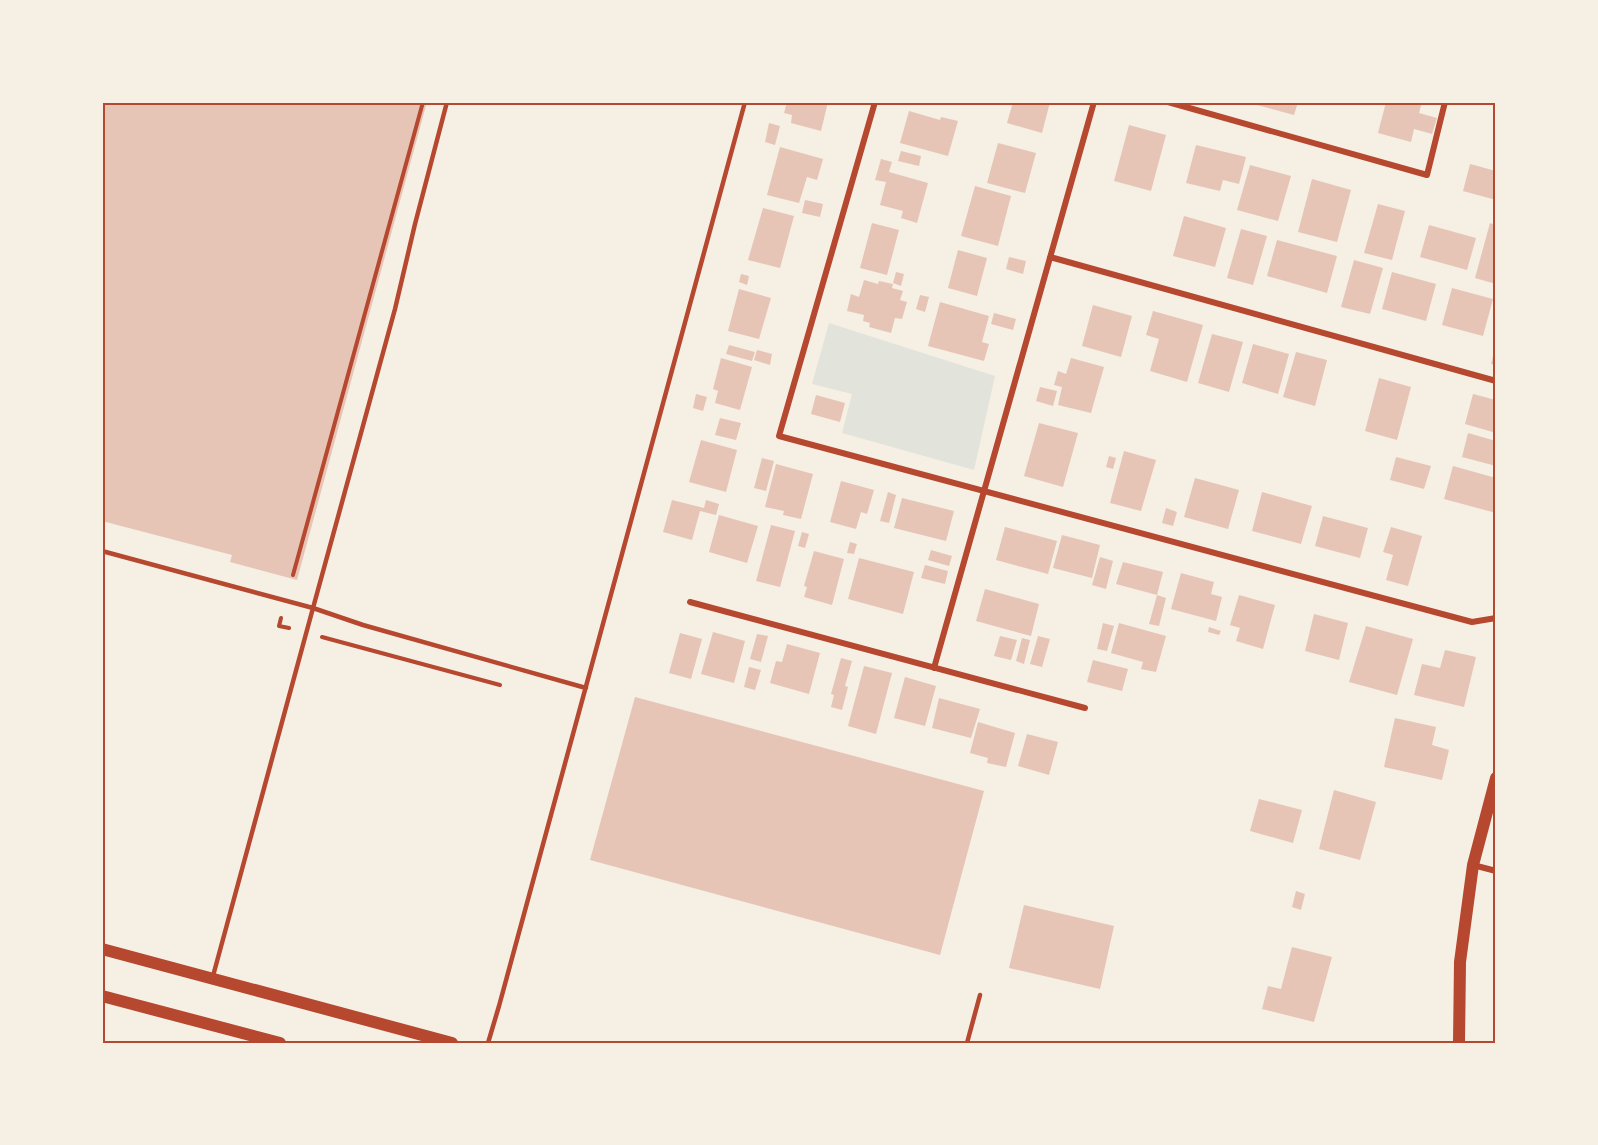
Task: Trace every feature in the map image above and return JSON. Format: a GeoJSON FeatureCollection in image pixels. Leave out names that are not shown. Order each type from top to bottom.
{"type":"FeatureCollection","features":[{"type":"Feature","properties":{"kind":"main road"},"geometry":{"type":"LineString","coordinates":[[1460,1043],[1460,962],[1473,865],[1496,778]]}},
{"type":"Feature","properties":{"kind":"main road"},"geometry":{"type":"LineString","coordinates":[[102,949],[452,1043]]}},
{"type":"Feature","properties":{"kind":"main road"},"geometry":{"type":"LineString","coordinates":[[102,996],[280,1043]]}},
{"type":"Feature","properties":{"kind":"street"},"geometry":{"type":"LineString","coordinates":[[875,102],[779,436],[1472,622],[1496,618]]}},
{"type":"Feature","properties":{"kind":"street"},"geometry":{"type":"LineString","coordinates":[[934,668],[1094,102]]}},
{"type":"Feature","properties":{"kind":"street"},"geometry":{"type":"LineString","coordinates":[[1168,102],[1426,175],[1445,102]]}},
{"type":"Feature","properties":{"kind":"street"},"geometry":{"type":"LineString","coordinates":[[1050,257],[1496,381]]}},
{"type":"Feature","properties":{"kind":"street"},"geometry":{"type":"LineString","coordinates":[[690,602],[1085,708]]}},
{"type":"Feature","properties":{"kind":"street"},"geometry":{"type":"LineString","coordinates":[[1473,865],[1496,871]]}},
{"type":"Feature","properties":{"kind":"lane"},"geometry":{"type":"LineString","coordinates":[[212,979],[395,309],[447,102]]}},
{"type":"Feature","properties":{"kind":"lane"},"geometry":{"type":"LineString","coordinates":[[488,1043],[745,102]]}},
{"type":"Feature","properties":{"kind":"lane"},"geometry":{"type":"LineString","coordinates":[[102,551],[313,608],[363,625],[586,688]]}},
{"type":"Feature","properties":{"kind":"lane"},"geometry":{"type":"LineString","coordinates":[[967,1043],[980,995]]}},
{"type":"Feature","properties":{"kind":"path"},"geometry":{"type":"LineString","coordinates":[[293,575],[423,102]]}},
{"type":"Feature","properties":{"kind":"path"},"geometry":{"type":"LineString","coordinates":[[281,618],[279,626],[507,687]]}},
{"type":"Feature","properties":{"kind":"shaded area"},"geometry":{"type":"Polygon","coordinates":[[[829,323],[995,376],[974,470],[842,433],[852,394],[812,384],[829,323]]]}},
{"type":"Feature","properties":{"kind":"building"},"geometry":{"type":"Polygon","coordinates":[[[102,102],[427,102],[297,580],[230,562],[232,555],[102,521],[102,102]]]}},
{"type":"Feature","properties":{"kind":"building"},"geometry":{"type":"Polygon","coordinates":[[[787,102],[828,102],[821,131],[791,123],[792,115],[784,113],[787,102]]]}},
{"type":"Feature","properties":{"kind":"building"},"geometry":{"type":"Polygon","coordinates":[[[1013,102],[1050,102],[1042,133],[1007,123],[1013,102]]]}},
{"type":"Feature","properties":{"kind":"building"},"geometry":{"type":"Polygon","coordinates":[[[1258,102],[1298,102],[1294,115],[1257,105],[1258,102]]]}},
{"type":"Feature","properties":{"kind":"building"},"geometry":{"type":"Polygon","coordinates":[[[1386,102],[1422,102],[1419,113],[1437,118],[1432,134],[1414,129],[1411,142],[1378,133],[1386,102]]]}},
{"type":"Feature","properties":{"kind":"building"},"geometry":{"type":"Polygon","coordinates":[[[909,111],[940,120],[941,117],[958,121],[948,156],[900,143],[909,111]]]}},
{"type":"Feature","properties":{"kind":"building"},"geometry":{"type":"Polygon","coordinates":[[[769,123],[780,126],[775,145],[765,142],[769,123]]]}},
{"type":"Feature","properties":{"kind":"building"},"geometry":{"type":"Polygon","coordinates":[[[1129,125],[1166,135],[1151,191],[1114,181],[1129,125]]]}},
{"type":"Feature","properties":{"kind":"building"},"geometry":{"type":"Polygon","coordinates":[[[998,143],[1036,153],[1025,193],[987,183],[998,143]]]}},
{"type":"Feature","properties":{"kind":"building"},"geometry":{"type":"Polygon","coordinates":[[[1196,145],[1246,157],[1239,184],[1223,180],[1220,191],[1186,183],[1196,145]]]}},
{"type":"Feature","properties":{"kind":"building"},"geometry":{"type":"Polygon","coordinates":[[[780,147],[823,159],[817,180],[807,177],[799,203],[767,195],[780,147]]]}},
{"type":"Feature","properties":{"kind":"building"},"geometry":{"type":"Polygon","coordinates":[[[901,151],[921,156],[919,166],[898,161],[901,151]]]}},
{"type":"Feature","properties":{"kind":"building"},"geometry":{"type":"Polygon","coordinates":[[[881,159],[892,162],[889,172],[928,183],[917,223],[901,218],[903,211],[880,205],[886,182],[875,180],[881,159]]]}},
{"type":"Feature","properties":{"kind":"building"},"geometry":{"type":"Polygon","coordinates":[[[1470,164],[1496,171],[1496,200],[1463,191],[1470,164]]]}},
{"type":"Feature","properties":{"kind":"building"},"geometry":{"type":"Polygon","coordinates":[[[1250,165],[1291,176],[1278,221],[1237,210],[1250,165]]]}},
{"type":"Feature","properties":{"kind":"building"},"geometry":{"type":"Polygon","coordinates":[[[1312,179],[1351,190],[1337,242],[1298,232],[1312,179]]]}},
{"type":"Feature","properties":{"kind":"building"},"geometry":{"type":"Polygon","coordinates":[[[975,186],[1011,196],[998,246],[961,236],[975,186]]]}},
{"type":"Feature","properties":{"kind":"building"},"geometry":{"type":"Polygon","coordinates":[[[805,200],[823,204],[820,217],[802,213],[805,200]]]}},
{"type":"Feature","properties":{"kind":"building"},"geometry":{"type":"Polygon","coordinates":[[[1378,204],[1405,211],[1392,260],[1364,253],[1378,204]]]}},
{"type":"Feature","properties":{"kind":"building"},"geometry":{"type":"Polygon","coordinates":[[[763,208],[794,216],[780,268],[748,260],[763,208]]]}},
{"type":"Feature","properties":{"kind":"building"},"geometry":{"type":"Polygon","coordinates":[[[1184,216],[1226,228],[1215,267],[1173,256],[1184,216]]]}},
{"type":"Feature","properties":{"kind":"building"},"geometry":{"type":"Polygon","coordinates":[[[872,223],[899,230],[887,275],[860,268],[872,223]]]}},
{"type":"Feature","properties":{"kind":"building"},"geometry":{"type":"Polygon","coordinates":[[[1490,223],[1496,225],[1496,284],[1475,278],[1490,223]]]}},
{"type":"Feature","properties":{"kind":"building"},"geometry":{"type":"Polygon","coordinates":[[[1429,225],[1476,238],[1467,270],[1420,257],[1429,225]]]}},
{"type":"Feature","properties":{"kind":"building"},"geometry":{"type":"Polygon","coordinates":[[[1241,229],[1267,236],[1253,285],[1227,278],[1241,229]]]}},
{"type":"Feature","properties":{"kind":"building"},"geometry":{"type":"Polygon","coordinates":[[[1277,240],[1337,256],[1327,293],[1267,276],[1277,240]]]}},
{"type":"Feature","properties":{"kind":"building"},"geometry":{"type":"Polygon","coordinates":[[[958,250],[987,258],[977,296],[948,288],[958,250]]]}},
{"type":"Feature","properties":{"kind":"building"},"geometry":{"type":"Polygon","coordinates":[[[1009,257],[1026,261],[1023,274],[1006,269],[1009,257]]]}},
{"type":"Feature","properties":{"kind":"building"},"geometry":{"type":"Polygon","coordinates":[[[1354,260],[1383,268],[1370,314],[1341,307],[1354,260]]]}},
{"type":"Feature","properties":{"kind":"building"},"geometry":{"type":"Polygon","coordinates":[[[896,272],[904,274],[901,286],[893,283],[896,272]]]}},
{"type":"Feature","properties":{"kind":"building"},"geometry":{"type":"Polygon","coordinates":[[[1392,272],[1436,284],[1426,321],[1382,309],[1392,272]]]}},
{"type":"Feature","properties":{"kind":"building"},"geometry":{"type":"Polygon","coordinates":[[[741,274],[749,276],[747,285],[739,282],[741,274]]]}},
{"type":"Feature","properties":{"kind":"building"},"geometry":{"type":"Polygon","coordinates":[[[864,280],[878,284],[879,281],[893,284],[892,288],[903,291],[900,300],[907,302],[902,319],[895,318],[891,333],[869,327],[870,323],[863,321],[864,315],[847,311],[851,294],[859,297],[864,280]]]}},
{"type":"Feature","properties":{"kind":"building"},"geometry":{"type":"Polygon","coordinates":[[[1452,288],[1493,299],[1483,336],[1442,325],[1452,288]]]}},
{"type":"Feature","properties":{"kind":"building"},"geometry":{"type":"Polygon","coordinates":[[[739,289],[771,298],[759,339],[728,331],[739,289]]]}},
{"type":"Feature","properties":{"kind":"building"},"geometry":{"type":"Polygon","coordinates":[[[920,295],[929,297],[925,312],[916,309],[920,295]]]}},
{"type":"Feature","properties":{"kind":"building"},"geometry":{"type":"Polygon","coordinates":[[[940,302],[989,316],[982,342],[989,344],[984,361],[928,346],[940,302]]]}},
{"type":"Feature","properties":{"kind":"building"},"geometry":{"type":"Polygon","coordinates":[[[1093,305],[1132,316],[1121,357],[1082,346],[1093,305]]]}},
{"type":"Feature","properties":{"kind":"building"},"geometry":{"type":"Polygon","coordinates":[[[1153,311],[1203,325],[1187,382],[1150,371],[1159,339],[1146,335],[1153,311]]]}},
{"type":"Feature","properties":{"kind":"building"},"geometry":{"type":"Polygon","coordinates":[[[994,313],[1016,319],[1013,330],[991,324],[994,313]]]}},
{"type":"Feature","properties":{"kind":"building"},"geometry":{"type":"Polygon","coordinates":[[[1212,334],[1243,342],[1229,392],[1198,383],[1212,334]]]}},
{"type":"Feature","properties":{"kind":"building"},"geometry":{"type":"Polygon","coordinates":[[[1253,344],[1289,354],[1278,394],[1242,383],[1253,344]]]}},
{"type":"Feature","properties":{"kind":"building"},"geometry":{"type":"Polygon","coordinates":[[[729,345],[755,352],[752,361],[726,354],[729,345]]]}},
{"type":"Feature","properties":{"kind":"building"},"geometry":{"type":"Polygon","coordinates":[[[1496,348],[1496,365],[1491,364],[1496,348]]]}},
{"type":"Feature","properties":{"kind":"building"},"geometry":{"type":"Polygon","coordinates":[[[757,350],[772,354],[770,365],[754,360],[757,350]]]}},
{"type":"Feature","properties":{"kind":"building"},"geometry":{"type":"Polygon","coordinates":[[[1296,352],[1327,360],[1315,406],[1283,397],[1296,352]]]}},
{"type":"Feature","properties":{"kind":"building"},"geometry":{"type":"Polygon","coordinates":[[[721,358],[752,367],[740,410],[715,403],[718,391],[713,389],[721,358]]]}},
{"type":"Feature","properties":{"kind":"building"},"geometry":{"type":"Polygon","coordinates":[[[1071,358],[1104,367],[1091,413],[1058,405],[1062,387],[1054,385],[1058,371],[1066,374],[1071,358]]]}},
{"type":"Feature","properties":{"kind":"building"},"geometry":{"type":"Polygon","coordinates":[[[1379,378],[1411,387],[1397,440],[1365,431],[1379,378]]]}},
{"type":"Feature","properties":{"kind":"building"},"geometry":{"type":"Polygon","coordinates":[[[1040,387],[1057,391],[1053,406],[1036,401],[1040,387]]]}},
{"type":"Feature","properties":{"kind":"building"},"geometry":{"type":"Polygon","coordinates":[[[696,394],[707,397],[703,411],[693,408],[696,394]]]}},
{"type":"Feature","properties":{"kind":"building"},"geometry":{"type":"Polygon","coordinates":[[[1473,394],[1496,400],[1496,433],[1465,424],[1473,394]]]}},
{"type":"Feature","properties":{"kind":"building"},"geometry":{"type":"Polygon","coordinates":[[[816,395],[845,403],[840,422],[811,414],[816,395]]]}},
{"type":"Feature","properties":{"kind":"building"},"geometry":{"type":"Polygon","coordinates":[[[720,418],[741,423],[736,440],[715,435],[720,418]]]}},
{"type":"Feature","properties":{"kind":"building"},"geometry":{"type":"Polygon","coordinates":[[[1039,423],[1078,433],[1063,487],[1024,476],[1039,423]]]}},
{"type":"Feature","properties":{"kind":"building"},"geometry":{"type":"Polygon","coordinates":[[[1468,433],[1496,441],[1496,466],[1462,457],[1468,433]]]}},
{"type":"Feature","properties":{"kind":"building"},"geometry":{"type":"Polygon","coordinates":[[[701,440],[737,450],[726,492],[689,482],[701,440]]]}},
{"type":"Feature","properties":{"kind":"building"},"geometry":{"type":"Polygon","coordinates":[[[1124,451],[1156,460],[1141,511],[1110,503],[1124,451]]]}},
{"type":"Feature","properties":{"kind":"building"},"geometry":{"type":"Polygon","coordinates":[[[1109,456],[1116,458],[1113,469],[1106,467],[1109,456]]]}},
{"type":"Feature","properties":{"kind":"building"},"geometry":{"type":"Polygon","coordinates":[[[1396,457],[1431,466],[1424,489],[1390,480],[1396,457]]]}},
{"type":"Feature","properties":{"kind":"building"},"geometry":{"type":"Polygon","coordinates":[[[762,458],[774,461],[766,491],[754,488],[762,458]]]}},
{"type":"Feature","properties":{"kind":"building"},"geometry":{"type":"Polygon","coordinates":[[[776,464],[813,474],[801,519],[783,515],[784,511],[765,507],[776,464]]]}},
{"type":"Feature","properties":{"kind":"building"},"geometry":{"type":"Polygon","coordinates":[[[1453,466],[1496,478],[1496,513],[1444,499],[1453,466]]]}},
{"type":"Feature","properties":{"kind":"building"},"geometry":{"type":"Polygon","coordinates":[[[1195,478],[1239,490],[1228,529],[1184,517],[1195,478]]]}},
{"type":"Feature","properties":{"kind":"building"},"geometry":{"type":"Polygon","coordinates":[[[841,481],[874,490],[867,514],[861,512],[856,529],[830,522],[841,481]]]}},
{"type":"Feature","properties":{"kind":"building"},"geometry":{"type":"Polygon","coordinates":[[[888,492],[896,495],[889,523],[880,521],[888,492]]]}},
{"type":"Feature","properties":{"kind":"building"},"geometry":{"type":"Polygon","coordinates":[[[1262,492],[1312,506],[1301,544],[1252,531],[1262,492]]]}},
{"type":"Feature","properties":{"kind":"building"},"geometry":{"type":"Polygon","coordinates":[[[902,498],[954,511],[946,541],[894,528],[902,498]]]}},
{"type":"Feature","properties":{"kind":"building"},"geometry":{"type":"Polygon","coordinates":[[[672,500],[704,508],[706,500],[719,504],[716,515],[700,511],[692,540],[663,532],[672,500]]]}},
{"type":"Feature","properties":{"kind":"building"},"geometry":{"type":"Polygon","coordinates":[[[1166,508],[1177,512],[1173,526],[1162,523],[1166,508]]]}},
{"type":"Feature","properties":{"kind":"building"},"geometry":{"type":"Polygon","coordinates":[[[719,515],[758,526],[747,563],[709,552],[719,515]]]}},
{"type":"Feature","properties":{"kind":"building"},"geometry":{"type":"Polygon","coordinates":[[[1323,516],[1368,528],[1360,558],[1315,546],[1323,516]]]}},
{"type":"Feature","properties":{"kind":"building"},"geometry":{"type":"Polygon","coordinates":[[[771,525],[795,531],[780,587],[756,581],[771,525]]]}},
{"type":"Feature","properties":{"kind":"building"},"geometry":{"type":"Polygon","coordinates":[[[1005,527],[1057,541],[1048,574],[996,560],[1005,527]]]}},
{"type":"Feature","properties":{"kind":"building"},"geometry":{"type":"Polygon","coordinates":[[[1391,527],[1422,536],[1408,586],[1386,580],[1393,555],[1383,552],[1391,527]]]}},
{"type":"Feature","properties":{"kind":"building"},"geometry":{"type":"Polygon","coordinates":[[[802,532],[809,534],[805,548],[798,546],[802,532]]]}},
{"type":"Feature","properties":{"kind":"building"},"geometry":{"type":"Polygon","coordinates":[[[1062,535],[1100,545],[1092,578],[1053,568],[1062,535]]]}},
{"type":"Feature","properties":{"kind":"building"},"geometry":{"type":"Polygon","coordinates":[[[850,542],[857,544],[854,554],[847,553],[850,542]]]}},
{"type":"Feature","properties":{"kind":"building"},"geometry":{"type":"Polygon","coordinates":[[[931,550],[952,556],[949,566],[928,560],[931,550]]]}},
{"type":"Feature","properties":{"kind":"building"},"geometry":{"type":"Polygon","coordinates":[[[814,551],[844,559],[832,605],[804,597],[807,587],[804,586],[814,551]]]}},
{"type":"Feature","properties":{"kind":"building"},"geometry":{"type":"Polygon","coordinates":[[[1100,557],[1113,561],[1106,589],[1092,585],[1100,557]]]}},
{"type":"Feature","properties":{"kind":"building"},"geometry":{"type":"Polygon","coordinates":[[[859,558],[914,572],[903,614],[848,599],[859,558]]]}},
{"type":"Feature","properties":{"kind":"building"},"geometry":{"type":"Polygon","coordinates":[[[1123,562],[1163,572],[1157,595],[1116,584],[1123,562]]]}},
{"type":"Feature","properties":{"kind":"building"},"geometry":{"type":"Polygon","coordinates":[[[925,565],[948,571],[945,584],[921,578],[925,565]]]}},
{"type":"Feature","properties":{"kind":"building"},"geometry":{"type":"Polygon","coordinates":[[[1181,573],[1214,582],[1211,594],[1222,597],[1216,621],[1171,609],[1181,573]]]}},
{"type":"Feature","properties":{"kind":"building"},"geometry":{"type":"Polygon","coordinates":[[[985,589],[1039,604],[1031,636],[976,621],[985,589]]]}},
{"type":"Feature","properties":{"kind":"building"},"geometry":{"type":"Polygon","coordinates":[[[1157,595],[1166,598],[1159,626],[1149,624],[1157,595]]]}},
{"type":"Feature","properties":{"kind":"building"},"geometry":{"type":"Polygon","coordinates":[[[1239,595],[1275,605],[1263,649],[1236,641],[1240,628],[1230,625],[1239,595]]]}},
{"type":"Feature","properties":{"kind":"building"},"geometry":{"type":"Polygon","coordinates":[[[1314,614],[1348,623],[1339,660],[1305,651],[1314,614]]]}},
{"type":"Feature","properties":{"kind":"building"},"geometry":{"type":"Polygon","coordinates":[[[1103,623],[1114,626],[1107,651],[1097,649],[1103,623]]]}},
{"type":"Feature","properties":{"kind":"building"},"geometry":{"type":"Polygon","coordinates":[[[1119,623],[1166,636],[1156,672],[1141,669],[1143,662],[1111,653],[1119,623]]]}},
{"type":"Feature","properties":{"kind":"building"},"geometry":{"type":"Polygon","coordinates":[[[1366,626],[1413,639],[1397,695],[1349,682],[1366,626]]]}},
{"type":"Feature","properties":{"kind":"building"},"geometry":{"type":"Polygon","coordinates":[[[1209,627],[1221,631],[1219,635],[1208,632],[1209,627]]]}},
{"type":"Feature","properties":{"kind":"building"},"geometry":{"type":"Polygon","coordinates":[[[713,632],[745,641],[734,683],[701,674],[713,632]]]}},
{"type":"Feature","properties":{"kind":"building"},"geometry":{"type":"Polygon","coordinates":[[[680,633],[702,639],[691,679],[669,673],[680,633]]]}},
{"type":"Feature","properties":{"kind":"building"},"geometry":{"type":"Polygon","coordinates":[[[757,634],[768,636],[761,662],[750,659],[757,634]]]}},
{"type":"Feature","properties":{"kind":"building"},"geometry":{"type":"Polygon","coordinates":[[[1000,636],[1017,640],[1011,660],[994,656],[1000,636]]]}},
{"type":"Feature","properties":{"kind":"building"},"geometry":{"type":"Polygon","coordinates":[[[1038,636],[1050,639],[1042,667],[1030,664],[1038,636]]]}},
{"type":"Feature","properties":{"kind":"building"},"geometry":{"type":"Polygon","coordinates":[[[1022,638],[1030,640],[1024,664],[1016,661],[1022,638]]]}},
{"type":"Feature","properties":{"kind":"building"},"geometry":{"type":"Polygon","coordinates":[[[787,644],[820,653],[809,694],[770,683],[776,661],[782,662],[787,644]]]}},
{"type":"Feature","properties":{"kind":"building"},"geometry":{"type":"Polygon","coordinates":[[[1445,650],[1476,657],[1464,707],[1414,695],[1422,664],[1440,668],[1445,650]]]}},
{"type":"Feature","properties":{"kind":"building"},"geometry":{"type":"Polygon","coordinates":[[[841,658],[852,661],[845,686],[848,687],[842,710],[831,707],[834,695],[831,694],[841,658]]]}},
{"type":"Feature","properties":{"kind":"building"},"geometry":{"type":"Polygon","coordinates":[[[1093,660],[1128,669],[1122,691],[1087,682],[1093,660]]]}},
{"type":"Feature","properties":{"kind":"building"},"geometry":{"type":"Polygon","coordinates":[[[864,666],[892,673],[876,734],[848,726],[864,666]]]}},
{"type":"Feature","properties":{"kind":"building"},"geometry":{"type":"Polygon","coordinates":[[[749,667],[761,670],[755,690],[744,687],[749,667]]]}},
{"type":"Feature","properties":{"kind":"building"},"geometry":{"type":"Polygon","coordinates":[[[905,677],[936,686],[925,726],[894,718],[905,677]]]}},
{"type":"Feature","properties":{"kind":"building"},"geometry":{"type":"Polygon","coordinates":[[[635,697],[984,791],[940,955],[590,860],[635,697]]]}},
{"type":"Feature","properties":{"kind":"building"},"geometry":{"type":"Polygon","coordinates":[[[939,698],[980,709],[971,738],[932,728],[939,698]]]}},
{"type":"Feature","properties":{"kind":"building"},"geometry":{"type":"Polygon","coordinates":[[[1395,718],[1436,727],[1432,745],[1449,750],[1442,780],[1384,767],[1395,718]]]}},
{"type":"Feature","properties":{"kind":"building"},"geometry":{"type":"Polygon","coordinates":[[[978,722],[1015,733],[1006,767],[987,763],[988,758],[970,753],[978,722]]]}},
{"type":"Feature","properties":{"kind":"building"},"geometry":{"type":"Polygon","coordinates":[[[1027,734],[1058,742],[1049,775],[1018,766],[1027,734]]]}},
{"type":"Feature","properties":{"kind":"building"},"geometry":{"type":"Polygon","coordinates":[[[1334,790],[1376,802],[1360,860],[1319,849],[1334,790]]]}},
{"type":"Feature","properties":{"kind":"building"},"geometry":{"type":"Polygon","coordinates":[[[1259,799],[1302,810],[1293,843],[1250,831],[1259,799]]]}},
{"type":"Feature","properties":{"kind":"building"},"geometry":{"type":"Polygon","coordinates":[[[1296,891],[1305,894],[1301,910],[1292,907],[1296,891]]]}},
{"type":"Feature","properties":{"kind":"building"},"geometry":{"type":"Polygon","coordinates":[[[1024,905],[1114,926],[1100,989],[1009,968],[1024,905]]]}},
{"type":"Feature","properties":{"kind":"building"},"geometry":{"type":"Polygon","coordinates":[[[1292,947],[1332,957],[1314,1022],[1262,1009],[1268,986],[1281,989],[1292,947]]]}}]}
